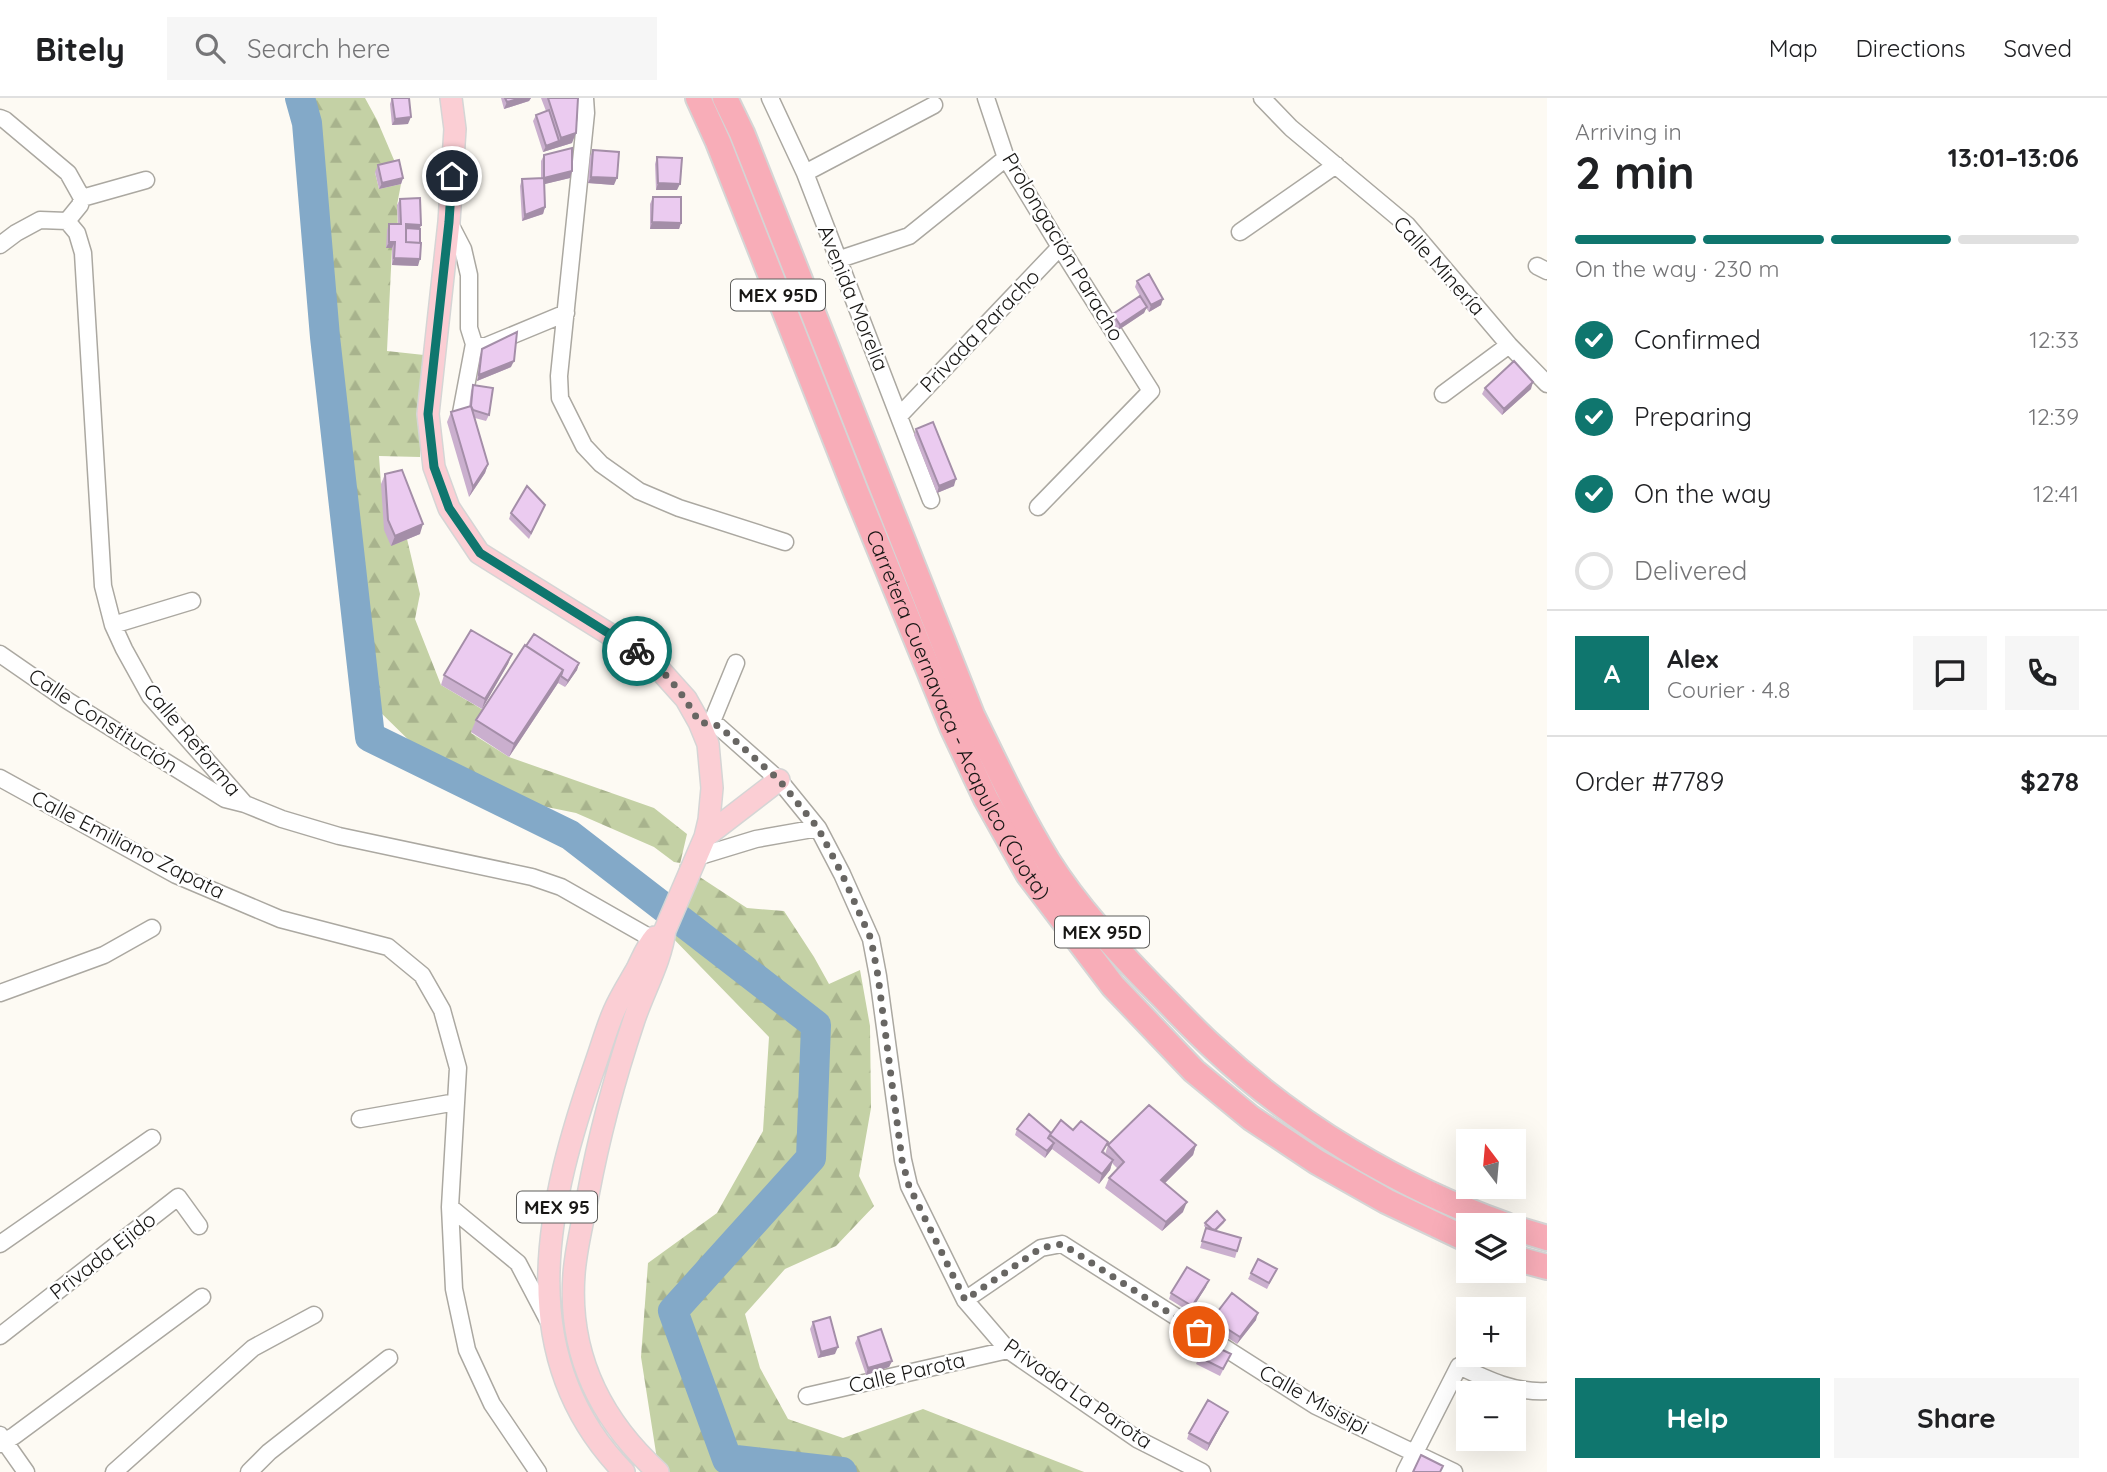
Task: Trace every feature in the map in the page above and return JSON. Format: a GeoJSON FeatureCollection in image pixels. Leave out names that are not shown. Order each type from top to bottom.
{"type":"FeatureCollection","features":[{"type":"Feature","properties":{"kind":"highway","name":"Carretera Cuernavaca - Acapulco (Cuota)"},"geometry":{"type":"LineString","coordinates":[[698,98],[952,727],[986,799],[1028,874],[1114,986],[1152,1029],[1203,1079],[1251,1118],[1317,1162],[1386,1201],[1456,1234]]}},
{"type":"Feature","properties":{"kind":"highway","name":"Carretera Cuernavaca - Acapulco (Cuota)"},"geometry":{"type":"LineString","coordinates":[[725,98],[747,145],[972,715],[1007,788],[1049,862],[1086,913],[1134,967],[1215,1049],[1273,1097],[1336,1142],[1404,1181],[1472,1213]]}},
{"type":"Feature","properties":{"kind":"highway"},"geometry":{"type":"LineString","coordinates":[[1526,1232],[1547,1238]]}},
{"type":"Feature","properties":{"kind":"highway"},"geometry":{"type":"LineString","coordinates":[[1526,1261],[1547,1267]]}},
{"type":"Feature","properties":{"kind":"main road","name":"MEX 95"},"geometry":{"type":"LineString","coordinates":[[451,98],[455,129],[449,222],[428,414],[434,467],[449,508],[480,553],[650,660],[705,723],[712,788],[709,820],[705,837],[663,933],[609,1102],[590,1180],[573,1297],[579,1344],[599,1398],[628,1443],[658,1472]]}},
{"type":"Feature","properties":{"kind":"main road"},"geometry":{"type":"LineString","coordinates":[[705,837],[779,780]]}},
{"type":"Feature","properties":{"kind":"main road","name":"MEX 95"},"geometry":{"type":"LineString","coordinates":[[624,1472],[606,1452],[579,1412],[560,1369],[550,1324],[547,1285],[550,1245],[561,1181],[613,1012],[663,933]]}},
{"type":"Feature","properties":{"kind":"street"},"geometry":{"type":"LineString","coordinates":[[586,98],[559,376],[560,398],[584,446],[601,464],[639,491],[679,508],[785,542]]}},
{"type":"Feature","properties":{"kind":"street","name":"Avenida Morelia"},"geometry":{"type":"LineString","coordinates":[[770,98],[804,173],[931,500]]}},
{"type":"Feature","properties":{"kind":"street","name":"Prolongación Paracho"},"geometry":{"type":"LineString","coordinates":[[986,98],[1006,158],[1151,391],[1038,507]]}},
{"type":"Feature","properties":{"kind":"street","name":"Calle Minería"},"geometry":{"type":"LineString","coordinates":[[1262,98],[1291,128],[1407,225],[1509,345],[1547,384]]}},
{"type":"Feature","properties":{"kind":"street"},"geometry":{"type":"LineString","coordinates":[[804,173],[934,105]]}},
{"type":"Feature","properties":{"kind":"street"},"geometry":{"type":"LineString","coordinates":[[0,118],[68,173],[82,198],[80,205],[67,221],[40,220],[0,245]]}},
{"type":"Feature","properties":{"kind":"street"},"geometry":{"type":"LineString","coordinates":[[836,260],[909,236],[1006,158]]}},
{"type":"Feature","properties":{"kind":"street"},"geometry":{"type":"LineString","coordinates":[[1240,232],[1336,165]]}},
{"type":"Feature","properties":{"kind":"street"},"geometry":{"type":"LineString","coordinates":[[82,198],[146,180]]}},
{"type":"Feature","properties":{"kind":"street","name":"Calle Reforma"},"geometry":{"type":"LineString","coordinates":[[67,221],[77,233],[83,253],[103,586],[113,625],[150,696],[245,804],[282,819],[339,836],[532,877],[561,887],[663,933]]}},
{"type":"Feature","properties":{"kind":"street"},"geometry":{"type":"LineString","coordinates":[[449,222],[463,248],[466,262],[469,328],[474,344],[461,413]]}},
{"type":"Feature","properties":{"kind":"street","name":"Privada Paracho"},"geometry":{"type":"LineString","coordinates":[[900,415],[1060,247]]}},
{"type":"Feature","properties":{"kind":"street"},"geometry":{"type":"LineString","coordinates":[[474,344],[484,347],[566,313]]}},
{"type":"Feature","properties":{"kind":"street"},"geometry":{"type":"LineString","coordinates":[[1443,394],[1509,345]]}},
{"type":"Feature","properties":{"kind":"street"},"geometry":{"type":"LineString","coordinates":[[113,625],[192,601]]}},
{"type":"Feature","properties":{"kind":"street","name":"Calle Constitución"},"geometry":{"type":"LineString","coordinates":[[0,654],[65,699],[225,799],[245,804]]}},
{"type":"Feature","properties":{"kind":"street"},"geometry":{"type":"LineString","coordinates":[[705,723],[736,663]]}},
{"type":"Feature","properties":{"kind":"street","name":"Privada La Parota"},"geometry":{"type":"LineString","coordinates":[[705,723],[719,726],[779,780],[818,828],[871,939],[902,1160],[909,1186],[965,1300],[1007,1350],[1137,1439],[1202,1472]]}},
{"type":"Feature","properties":{"kind":"street","name":"Calle Emiliano Zapata"},"geometry":{"type":"LineString","coordinates":[[0,779],[176,875],[280,919],[388,947],[422,975],[443,1010],[457,1068],[450,1207],[454,1289],[467,1350],[492,1404],[538,1472]]}},
{"type":"Feature","properties":{"kind":"street"},"geometry":{"type":"LineString","coordinates":[[694,863],[756,839],[818,828]]}},
{"type":"Feature","properties":{"kind":"street"},"geometry":{"type":"LineString","coordinates":[[0,992],[104,956],[152,928]]}},
{"type":"Feature","properties":{"kind":"street"},"geometry":{"type":"LineString","coordinates":[[360,1119],[456,1102]]}},
{"type":"Feature","properties":{"kind":"street"},"geometry":{"type":"LineString","coordinates":[[0,1244],[152,1138]]}},
{"type":"Feature","properties":{"kind":"street","name":"Privada Ejido"},"geometry":{"type":"LineString","coordinates":[[0,1336],[178,1197],[199,1226]]}},
{"type":"Feature","properties":{"kind":"street"},"geometry":{"type":"LineString","coordinates":[[450,1207],[518,1263],[550,1324]]}},
{"type":"Feature","properties":{"kind":"street","name":"Calle Misisipi"},"geometry":{"type":"LineString","coordinates":[[965,1300],[1041,1248],[1062,1244],[1317,1406],[1454,1472]]}},
{"type":"Feature","properties":{"kind":"street"},"geometry":{"type":"LineString","coordinates":[[26,1472],[2,1441],[202,1297]]}},
{"type":"Feature","properties":{"kind":"street"},"geometry":{"type":"LineString","coordinates":[[114,1472],[253,1348],[314,1315]]}},
{"type":"Feature","properties":{"kind":"street","name":"Calle Parota"},"geometry":{"type":"LineString","coordinates":[[807,1396],[1007,1350]]}},
{"type":"Feature","properties":{"kind":"street"},"geometry":{"type":"LineString","coordinates":[[249,1472],[269,1452],[389,1358]]}},
{"type":"Feature","properties":{"kind":"street"},"geometry":{"type":"LineString","coordinates":[[1405,1472],[1459,1366],[1498,1385],[1532,1392],[1547,1391]]}},
{"type":"Feature","properties":{"kind":"green space"},"geometry":{"type":"Polygon","coordinates":[[[304,98],[365,98],[397,167],[375,172],[379,189],[401,184],[397,205],[398,230],[392,248],[387,351],[424,355],[420,457],[379,456],[381,484],[407,539],[420,594],[415,619],[441,685],[485,711],[471,733],[509,757],[654,808],[687,834],[680,864],[747,908],[784,911],[829,984],[860,970],[870,1026],[871,1108],[859,1176],[874,1206],[836,1246],[785,1269],[745,1314],[760,1368],[788,1419],[843,1438],[923,1409],[1084,1472],[659,1472],[641,1357],[648,1263],[717,1213],[763,1131],[769,1037],[665,930],[680,863],[674,862],[654,847],[576,813],[498,797],[426,757],[372,704],[351,640],[338,360],[328,277],[317,135],[304,98]]]}},
{"type":"Feature","properties":{"kind":"building"},"geometry":{"type":"Polygon","coordinates":[[[392,98],[409,98],[411,117],[395,119],[392,98]]]}},
{"type":"Feature","properties":{"kind":"building"},"geometry":{"type":"Polygon","coordinates":[[[505,98],[521,98],[507,102],[505,98]]]}},
{"type":"Feature","properties":{"kind":"building"},"geometry":{"type":"Polygon","coordinates":[[[548,98],[578,98],[576,133],[561,138],[548,98]]]}},
{"type":"Feature","properties":{"kind":"building"},"geometry":{"type":"Polygon","coordinates":[[[549,110],[559,141],[546,146],[536,115],[549,110]]]}},
{"type":"Feature","properties":{"kind":"building"},"geometry":{"type":"Polygon","coordinates":[[[572,148],[572,171],[544,178],[544,155],[572,148]]]}},
{"type":"Feature","properties":{"kind":"building"},"geometry":{"type":"Polygon","coordinates":[[[593,150],[619,152],[617,178],[591,177],[593,150]]]}},
{"type":"Feature","properties":{"kind":"building"},"geometry":{"type":"Polygon","coordinates":[[[657,157],[682,158],[680,184],[658,183],[657,157]]]}},
{"type":"Feature","properties":{"kind":"building"},"geometry":{"type":"Polygon","coordinates":[[[399,160],[403,178],[382,183],[378,165],[399,160]]]}},
{"type":"Feature","properties":{"kind":"building"},"geometry":{"type":"Polygon","coordinates":[[[544,178],[545,207],[525,215],[522,179],[544,178]]]}},
{"type":"Feature","properties":{"kind":"building"},"geometry":{"type":"Polygon","coordinates":[[[653,197],[681,197],[681,223],[652,222],[653,197]]]}},
{"type":"Feature","properties":{"kind":"building"},"geometry":{"type":"Polygon","coordinates":[[[420,198],[421,225],[406,224],[406,242],[421,243],[420,259],[394,258],[395,242],[389,242],[389,224],[401,224],[400,199],[420,198]]]}},
{"type":"Feature","properties":{"kind":"building"},"geometry":{"type":"Polygon","coordinates":[[[406,228],[420,229],[420,243],[406,242],[406,228]]]}},
{"type":"Feature","properties":{"kind":"building"},"geometry":{"type":"Polygon","coordinates":[[[1149,274],[1163,299],[1151,305],[1137,281],[1149,274]]]}},
{"type":"Feature","properties":{"kind":"building"},"geometry":{"type":"Polygon","coordinates":[[[1140,296],[1147,307],[1120,325],[1113,314],[1140,296]]]}},
{"type":"Feature","properties":{"kind":"building"},"geometry":{"type":"Polygon","coordinates":[[[517,332],[514,361],[479,375],[482,349],[517,332]]]}},
{"type":"Feature","properties":{"kind":"building"},"geometry":{"type":"Polygon","coordinates":[[[1514,361],[1533,382],[1504,409],[1485,388],[1514,361]]]}},
{"type":"Feature","properties":{"kind":"building"},"geometry":{"type":"Polygon","coordinates":[[[473,385],[493,388],[489,415],[473,410],[473,385]]]}},
{"type":"Feature","properties":{"kind":"building"},"geometry":{"type":"Polygon","coordinates":[[[471,406],[488,464],[473,487],[451,412],[471,406]]]}},
{"type":"Feature","properties":{"kind":"building"},"geometry":{"type":"Polygon","coordinates":[[[933,422],[956,479],[939,486],[916,429],[933,422]]]}},
{"type":"Feature","properties":{"kind":"building"},"geometry":{"type":"Polygon","coordinates":[[[402,470],[423,524],[395,536],[388,520],[385,474],[402,470]]]}},
{"type":"Feature","properties":{"kind":"building"},"geometry":{"type":"Polygon","coordinates":[[[527,486],[545,505],[531,533],[511,513],[527,486]]]}},
{"type":"Feature","properties":{"kind":"building"},"geometry":{"type":"Polygon","coordinates":[[[471,630],[512,654],[485,699],[444,675],[471,630]]]}},
{"type":"Feature","properties":{"kind":"building"},"geometry":{"type":"Polygon","coordinates":[[[534,634],[579,663],[568,681],[561,676],[563,670],[526,646],[534,634]]]}},
{"type":"Feature","properties":{"kind":"building"},"geometry":{"type":"Polygon","coordinates":[[[525,645],[563,670],[514,744],[476,720],[525,645]]]}},
{"type":"Feature","properties":{"kind":"building"},"geometry":{"type":"Polygon","coordinates":[[[1149,1105],[1196,1145],[1161,1180],[1187,1202],[1166,1222],[1109,1178],[1124,1162],[1108,1145],[1149,1105]]]}},
{"type":"Feature","properties":{"kind":"building"},"geometry":{"type":"Polygon","coordinates":[[[1029,1114],[1051,1133],[1048,1138],[1054,1143],[1047,1151],[1017,1129],[1029,1114]]]}},
{"type":"Feature","properties":{"kind":"building"},"geometry":{"type":"Polygon","coordinates":[[[1061,1120],[1073,1130],[1081,1121],[1108,1142],[1102,1152],[1113,1160],[1102,1174],[1050,1135],[1061,1120]]]}},
{"type":"Feature","properties":{"kind":"building"},"geometry":{"type":"Polygon","coordinates":[[[1217,1211],[1225,1220],[1215,1230],[1205,1223],[1217,1211]]]}},
{"type":"Feature","properties":{"kind":"building"},"geometry":{"type":"Polygon","coordinates":[[[1206,1228],[1241,1238],[1237,1251],[1202,1241],[1206,1228]]]}},
{"type":"Feature","properties":{"kind":"building"},"geometry":{"type":"Polygon","coordinates":[[[1258,1259],[1277,1269],[1269,1283],[1251,1273],[1258,1259]]]}},
{"type":"Feature","properties":{"kind":"building"},"geometry":{"type":"Polygon","coordinates":[[[1187,1267],[1209,1280],[1192,1306],[1171,1293],[1187,1267]]]}},
{"type":"Feature","properties":{"kind":"building"},"geometry":{"type":"Polygon","coordinates":[[[1232,1293],[1258,1313],[1240,1337],[1212,1319],[1232,1293]]]}},
{"type":"Feature","properties":{"kind":"building"},"geometry":{"type":"Polygon","coordinates":[[[830,1317],[838,1347],[821,1352],[813,1322],[830,1317]]]}},
{"type":"Feature","properties":{"kind":"building"},"geometry":{"type":"Polygon","coordinates":[[[881,1329],[892,1361],[868,1368],[858,1337],[881,1329]]]}},
{"type":"Feature","properties":{"kind":"building"},"geometry":{"type":"Polygon","coordinates":[[[1206,1342],[1231,1354],[1223,1369],[1199,1357],[1206,1342]]]}},
{"type":"Feature","properties":{"kind":"building"},"geometry":{"type":"Polygon","coordinates":[[[1208,1400],[1228,1412],[1209,1444],[1189,1433],[1208,1400]]]}},
{"type":"Feature","properties":{"kind":"building"},"geometry":{"type":"Polygon","coordinates":[[[1421,1455],[1443,1466],[1440,1472],[1413,1472],[1421,1455]]]}},
{"type":"Feature","properties":{"kind":"waterway"},"geometry":{"type":"LineString","coordinates":[[300,98],[307,123],[325,337],[370,737],[570,835],[816,1025],[811,1158],[673,1311],[727,1459],[842,1472]]}},
{"type":"Feature","properties":{"kind":"way so far"},"geometry":{"type":"LineString","coordinates":[[637,651],[650,660],[686,699],[699,722],[719,726],[779,780],[818,828],[842,874],[871,939],[902,1160],[909,1186],[965,1300],[1041,1248],[1062,1244],[1199,1332]]}},
{"type":"Feature","properties":{"kind":"route"},"geometry":{"type":"LineString","coordinates":[[452,176],[428,414],[434,467],[449,508],[480,553],[637,651]]}}]}
